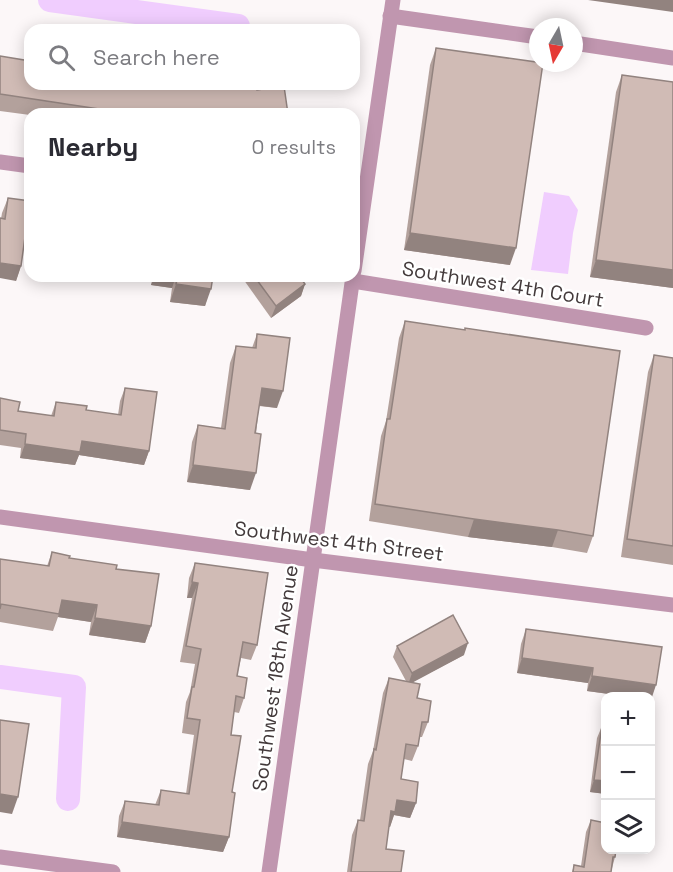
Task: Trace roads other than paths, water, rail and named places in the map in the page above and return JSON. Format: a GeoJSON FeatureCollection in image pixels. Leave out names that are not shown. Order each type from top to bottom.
{"type":"FeatureCollection","features":[{"type":"Feature","properties":{"kind":"street"},"geometry":{"type":"LineString","coordinates":[[392,8],[529,36]]}},
{"type":"Feature","properties":{"kind":"street","name":"Southwest 18th Avenue"},"geometry":{"type":"LineString","coordinates":[[360,202],[392,8]]}},
{"type":"Feature","properties":{"kind":"street"},"geometry":{"type":"LineString","coordinates":[[583,44],[673,58]]}},
{"type":"Feature","properties":{"kind":"street"},"geometry":{"type":"LineString","coordinates":[[0,162],[24,165]]}},
{"type":"Feature","properties":{"kind":"street","name":"Southwest 4th Court"},"geometry":{"type":"LineString","coordinates":[[360,277],[646,328]]}},
{"type":"Feature","properties":{"kind":"street","name":"Southwest 18th Avenue"},"geometry":{"type":"LineString","coordinates":[[269,872],[352,282]]}},
{"type":"Feature","properties":{"kind":"street","name":"Southwest 4th Street"},"geometry":{"type":"LineString","coordinates":[[0,517],[313,560],[673,605]]}},
{"type":"Feature","properties":{"kind":"street"},"geometry":{"type":"LineString","coordinates":[[0,857],[113,872]]}},
{"type":"Feature","properties":{"kind":"waterway"},"geometry":{"type":"LineString","coordinates":[[50,0],[224,24]]}},
{"type":"Feature","properties":{"kind":"waterway"},"geometry":{"type":"LineString","coordinates":[[0,677],[74,687],[68,799]]}}]}
